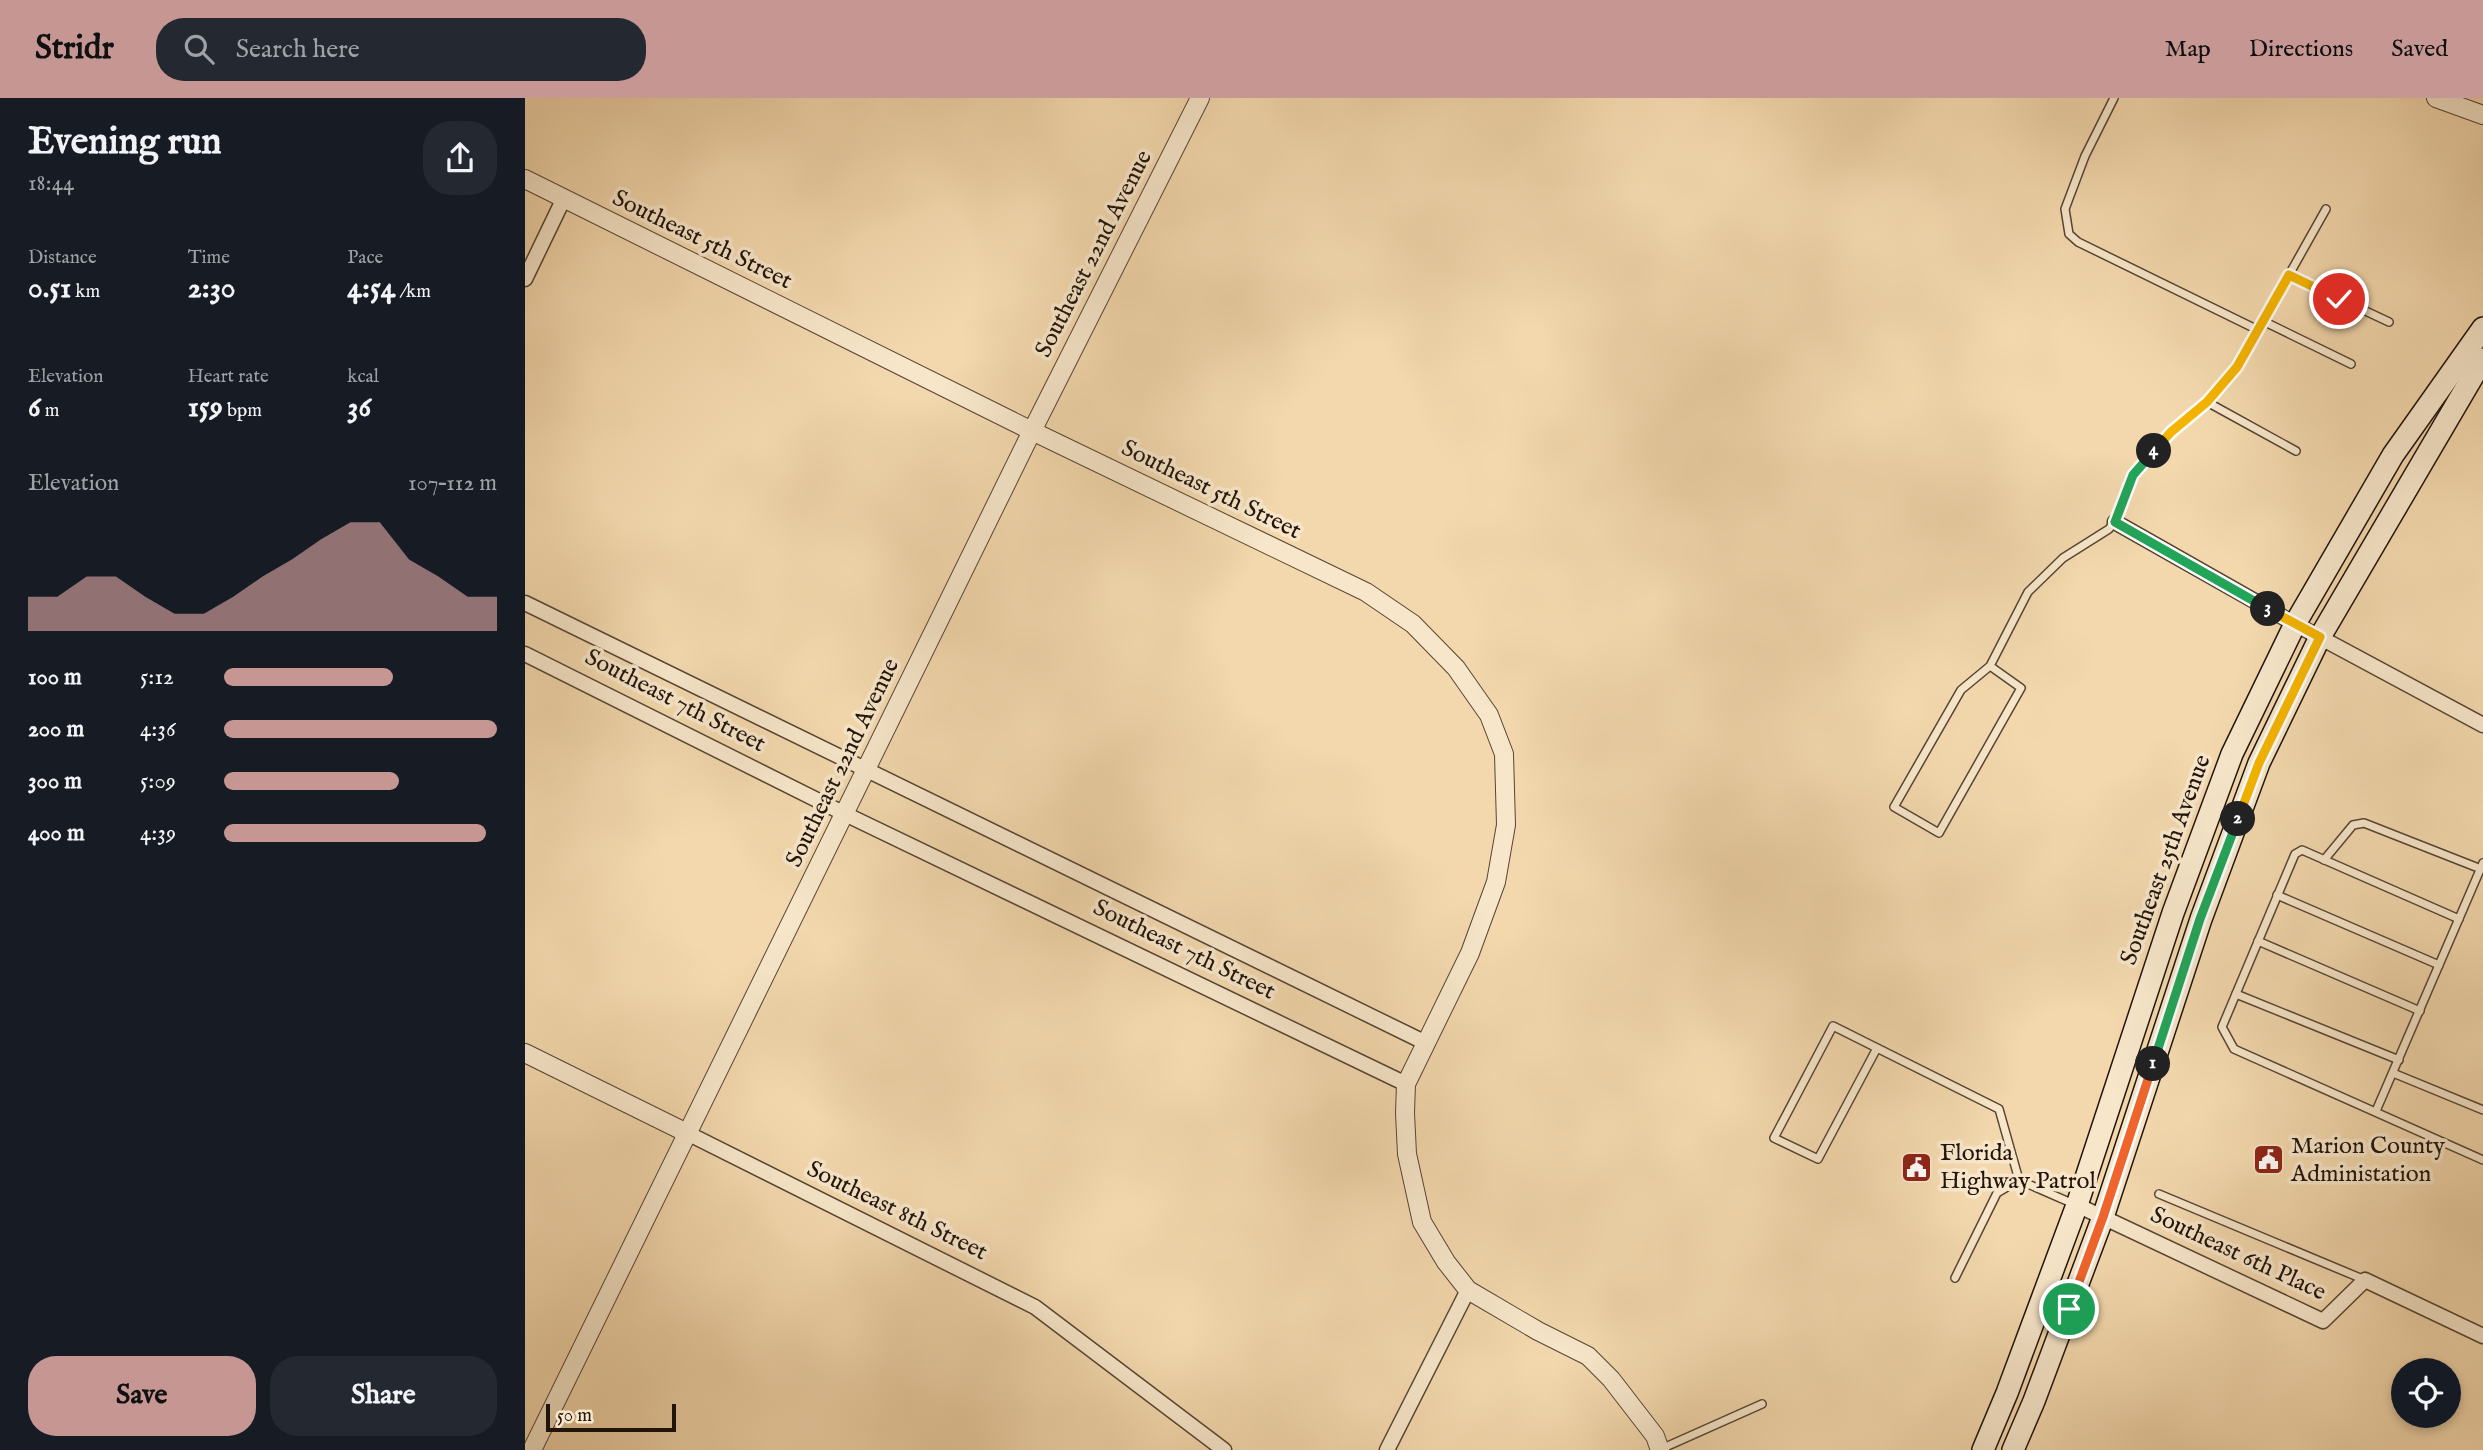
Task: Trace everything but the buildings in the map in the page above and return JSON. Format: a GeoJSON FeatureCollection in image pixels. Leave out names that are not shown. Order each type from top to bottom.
{"type":"FeatureCollection","features":[{"type":"Feature","properties":{"kind":"main road","name":"Southeast 25th Avenue"},"geometry":{"type":"LineString","coordinates":[[1983,1450],[2077,1205],[2173,913],[2228,766],[2295,624],[2393,455],[2483,328]]}},
{"type":"Feature","properties":{"kind":"main road"},"geometry":{"type":"LineString","coordinates":[[2013,1450],[2103,1217],[2200,919],[2259,763],[2320,637],[2483,359]]}},
{"type":"Feature","properties":{"kind":"street","name":"Southeast 22nd Avenue"},"geometry":{"type":"LineString","coordinates":[[532,1450],[1032,431],[1199,98]]}},
{"type":"Feature","properties":{"kind":"street"},"geometry":{"type":"LineString","coordinates":[[2438,98],[2483,116]]}},
{"type":"Feature","properties":{"kind":"street","name":"Southeast 5th Street"},"geometry":{"type":"LineString","coordinates":[[525,179],[1032,431],[1367,592],[1422,633],[1456,668],[1489,715],[1504,754],[1506,825],[1496,882],[1470,953],[1406,1084]]}},
{"type":"Feature","properties":{"kind":"street"},"geometry":{"type":"LineString","coordinates":[[525,279],[564,198]]}},
{"type":"Feature","properties":{"kind":"street"},"geometry":{"type":"LineString","coordinates":[[2115,522],[2295,624],[2483,725]]}},
{"type":"Feature","properties":{"kind":"street","name":"Southeast 7th Street"},"geometry":{"type":"LineString","coordinates":[[525,603],[1426,1043]]}},
{"type":"Feature","properties":{"kind":"street","name":"Southeast 7th Street"},"geometry":{"type":"LineString","coordinates":[[525,654],[845,814],[1406,1084]]}},
{"type":"Feature","properties":{"kind":"street","name":"Southeast 8th Street"},"geometry":{"type":"LineString","coordinates":[[525,1053],[1035,1307],[1224,1450]]}},
{"type":"Feature","properties":{"kind":"street"},"geometry":{"type":"LineString","coordinates":[[1406,1084],[1407,1154],[1422,1222],[1446,1262],[1468,1290],[1538,1331],[1588,1356],[1611,1379],[1659,1445]]}},
{"type":"Feature","properties":{"kind":"street","name":"Southeast 6th Place"},"geometry":{"type":"LineString","coordinates":[[2077,1205],[2323,1321],[2365,1280],[2483,1336]]}},
{"type":"Feature","properties":{"kind":"street"},"geometry":{"type":"LineString","coordinates":[[1387,1450],[1468,1290]]}},
{"type":"Feature","properties":{"kind":"lane"},"geometry":{"type":"LineString","coordinates":[[2114,98],[2085,156],[2065,209],[2069,234],[2078,242],[2258,330]]}},
{"type":"Feature","properties":{"kind":"lane"},"geometry":{"type":"LineString","coordinates":[[1990,666],[2021,688],[1939,833],[1894,807],[1961,690],[1990,666],[2028,592],[2063,558],[2109,529],[2115,522],[2133,475],[2171,432],[2207,402],[2237,367],[2326,209]]}},
{"type":"Feature","properties":{"kind":"lane"},"geometry":{"type":"LineString","coordinates":[[2289,275],[2389,323]]}},
{"type":"Feature","properties":{"kind":"lane"},"geometry":{"type":"LineString","coordinates":[[2263,321],[2351,364]]}},
{"type":"Feature","properties":{"kind":"lane"},"geometry":{"type":"LineString","coordinates":[[2207,402],[2296,451]]}},
{"type":"Feature","properties":{"kind":"lane"},"geometry":{"type":"LineString","coordinates":[[2324,860],[2353,825],[2364,823],[2482,866],[2377,1111]]}},
{"type":"Feature","properties":{"kind":"lane"},"geometry":{"type":"LineString","coordinates":[[2459,919],[2302,850],[2295,854],[2222,1027],[2234,1049],[2483,1160]]}},
{"type":"Feature","properties":{"kind":"lane"},"geometry":{"type":"LineString","coordinates":[[2277,895],[2439,965]]}},
{"type":"Feature","properties":{"kind":"lane"},"geometry":{"type":"LineString","coordinates":[[2258,941],[2420,1011]]}},
{"type":"Feature","properties":{"kind":"lane"},"geometry":{"type":"LineString","coordinates":[[2236,994],[2399,1060]]}},
{"type":"Feature","properties":{"kind":"lane"},"geometry":{"type":"LineString","coordinates":[[1877,1048],[1818,1159],[1775,1138],[1833,1026],[1877,1048],[1999,1109],[2019,1180]]}},
{"type":"Feature","properties":{"kind":"lane"},"geometry":{"type":"LineString","coordinates":[[2393,1073],[2483,1110]]}},
{"type":"Feature","properties":{"kind":"lane"},"geometry":{"type":"LineString","coordinates":[[2019,1180],[2077,1205]]}},
{"type":"Feature","properties":{"kind":"lane"},"geometry":{"type":"LineString","coordinates":[[1955,1278],[1997,1193],[2019,1180]]}},
{"type":"Feature","properties":{"kind":"lane"},"geometry":{"type":"LineString","coordinates":[[2159,1194],[2365,1280]]}},
{"type":"Feature","properties":{"kind":"lane"},"geometry":{"type":"LineString","coordinates":[[1659,1445],[1762,1404]]}},
{"type":"Feature","properties":{"kind":"place","name":"Marion County Administation"},"geometry":{"type":"Point","coordinates":[2268,1160]}},
{"type":"Feature","properties":{"kind":"place","name":"Florida Highway Patrol"},"geometry":{"type":"Point","coordinates":[1917,1167]}},
{"type":"Feature","properties":{"kind":"route"},"geometry":{"type":"LineString","coordinates":[[2069,1309],[2103,1217],[2200,919],[2259,763],[2320,637],[2115,522],[2133,475],[2171,432],[2207,402],[2237,367],[2289,275],[2339,299]]}}]}
